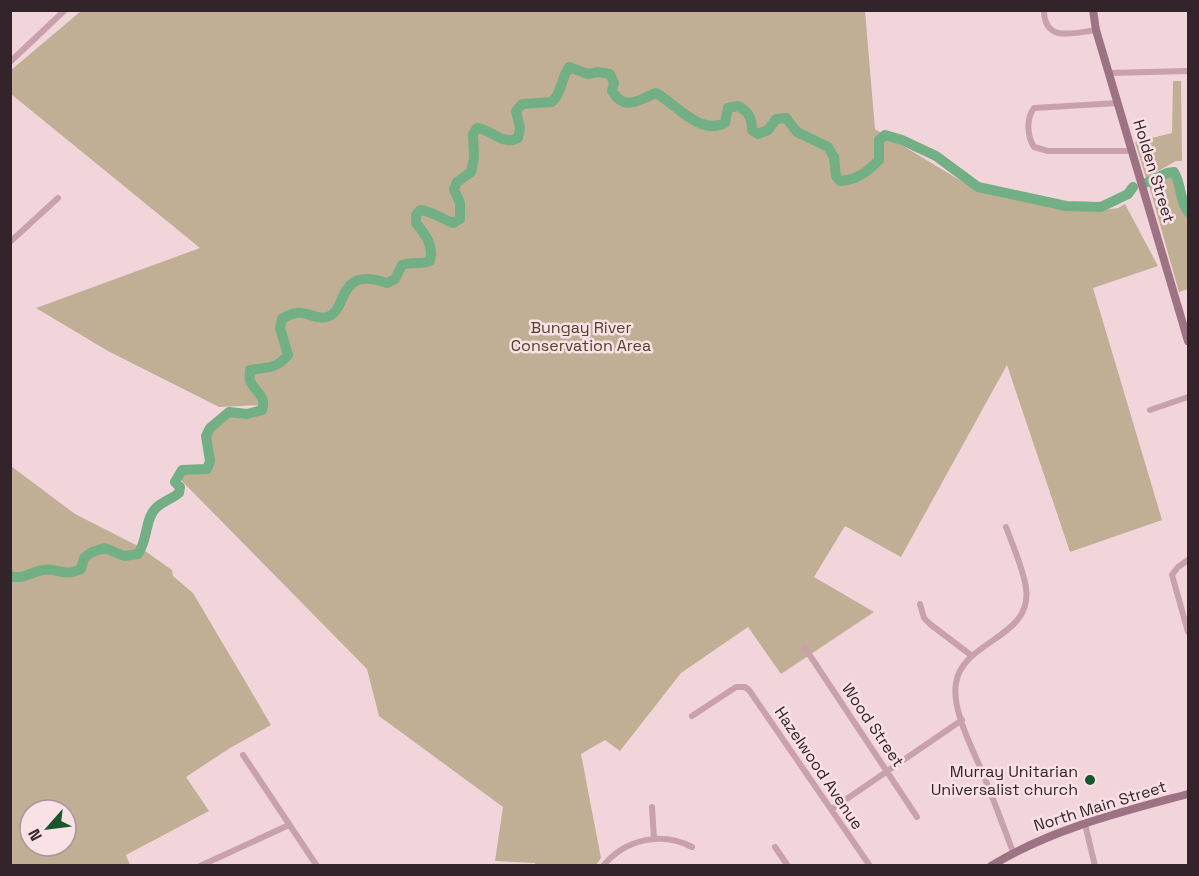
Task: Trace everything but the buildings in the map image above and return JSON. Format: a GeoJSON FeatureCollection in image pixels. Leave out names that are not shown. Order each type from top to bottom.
{"type":"FeatureCollection","features":[{"type":"Feature","properties":{"kind":"main road","name":"Holden Street"},"geometry":{"type":"LineString","coordinates":[[1093,10],[1096,30],[1188,341]]}},
{"type":"Feature","properties":{"kind":"main road","name":"North Main Street"},"geometry":{"type":"LineString","coordinates":[[991,866],[1013,852],[1053,834],[1188,794]]}},
{"type":"Feature","properties":{"kind":"street"},"geometry":{"type":"LineString","coordinates":[[10,62],[65,10]]}},
{"type":"Feature","properties":{"kind":"street"},"geometry":{"type":"LineString","coordinates":[[1044,10],[1046,25],[1052,31],[1060,34],[1096,30]]}},
{"type":"Feature","properties":{"kind":"street"},"geometry":{"type":"LineString","coordinates":[[1109,73],[1188,71]]}},
{"type":"Feature","properties":{"kind":"street"},"geometry":{"type":"LineString","coordinates":[[1118,103],[1034,108],[1029,114],[1028,122],[1031,142],[1034,147],[1048,151],[1132,151]]}},
{"type":"Feature","properties":{"kind":"street"},"geometry":{"type":"LineString","coordinates":[[10,242],[58,198]]}},
{"type":"Feature","properties":{"kind":"street"},"geometry":{"type":"LineString","coordinates":[[1150,410],[1188,397]]}},
{"type":"Feature","properties":{"kind":"street"},"geometry":{"type":"LineString","coordinates":[[1006,527],[1026,588],[1024,607],[1012,627],[972,656],[960,672],[956,682],[956,699],[1013,852]]}},
{"type":"Feature","properties":{"kind":"street"},"geometry":{"type":"LineString","coordinates":[[1188,560],[1172,575],[1188,632]]}},
{"type":"Feature","properties":{"kind":"street"},"geometry":{"type":"LineString","coordinates":[[920,604],[924,618],[930,624],[972,656]]}},
{"type":"Feature","properties":{"kind":"street","name":"Wood Street"},"geometry":{"type":"LineString","coordinates":[[805,648],[917,817]]}},
{"type":"Feature","properties":{"kind":"street","name":"Hazelwood Avenue"},"geometry":{"type":"LineString","coordinates":[[692,716],[732,689],[745,687],[751,692],[870,866]]}},
{"type":"Feature","properties":{"kind":"street"},"geometry":{"type":"LineString","coordinates":[[832,809],[962,720]]}},
{"type":"Feature","properties":{"kind":"street"},"geometry":{"type":"LineString","coordinates":[[243,755],[317,866]]}},
{"type":"Feature","properties":{"kind":"street"},"geometry":{"type":"LineString","coordinates":[[652,807],[654,839]]}},
{"type":"Feature","properties":{"kind":"street"},"geometry":{"type":"LineString","coordinates":[[1085,824],[1095,866]]}},
{"type":"Feature","properties":{"kind":"street"},"geometry":{"type":"LineString","coordinates":[[200,866],[290,825]]}},
{"type":"Feature","properties":{"kind":"street"},"geometry":{"type":"LineString","coordinates":[[603,866],[622,848],[639,841],[654,839],[681,841],[692,847]]}},
{"type":"Feature","properties":{"kind":"street"},"geometry":{"type":"LineString","coordinates":[[775,847],[788,866]]}},
{"type":"Feature","properties":{"kind":"green space","name":"Bungay River Conservation Area"},"geometry":{"type":"Polygon","coordinates":[[[81,11],[865,11],[875,129],[968,185],[1097,211],[1118,208],[1125,204],[1158,266],[1093,288],[1162,520],[1070,552],[1007,365],[901,557],[845,526],[814,577],[874,612],[781,674],[748,627],[681,673],[620,751],[605,740],[581,754],[601,858],[596,865],[536,866],[535,863],[495,861],[503,807],[379,716],[367,669],[177,476],[187,470],[207,468],[209,460],[206,436],[224,415],[229,412],[257,412],[262,410],[263,405],[219,407],[108,351],[36,308],[200,248],[11,94],[10,71],[81,11]]]}},
{"type":"Feature","properties":{"kind":"green space"},"geometry":{"type":"Polygon","coordinates":[[[1173,81],[1181,81],[1182,161],[1176,161],[1146,178],[1135,142],[1172,133],[1173,81]]]}},
{"type":"Feature","properties":{"kind":"green space"},"geometry":{"type":"Polygon","coordinates":[[[1174,172],[1179,180],[1178,190],[1181,199],[1188,212],[1188,289],[1179,292],[1148,182],[1174,172]]]}},
{"type":"Feature","properties":{"kind":"green space"},"geometry":{"type":"Polygon","coordinates":[[[11,466],[75,514],[138,546],[172,570],[173,576],[193,593],[271,725],[186,777],[209,811],[126,855],[130,865],[11,865],[11,466]]]}},
{"type":"Feature","properties":{"kind":"waterway"},"geometry":{"type":"LineString","coordinates":[[10,576],[24,576],[48,569],[75,572],[81,569],[84,558],[92,552],[105,548],[124,556],[138,554],[152,513],[160,504],[179,493],[180,487],[175,482],[182,470],[207,469],[210,461],[206,436],[210,428],[229,412],[247,414],[262,410],[263,401],[250,381],[250,370],[275,366],[288,355],[280,328],[282,319],[296,313],[327,317],[334,313],[351,284],[359,280],[370,279],[387,283],[395,279],[402,265],[430,261],[430,246],[416,223],[416,215],[420,210],[433,213],[453,223],[460,219],[460,203],[454,189],[457,182],[471,172],[474,158],[473,134],[477,128],[503,139],[518,138],[520,128],[516,111],[522,104],[552,102],[558,94],[569,67],[588,74],[598,72],[610,74],[614,83],[612,91],[622,101],[632,103],[656,93],[689,117],[706,125],[716,126],[725,123],[728,108],[738,106],[747,113],[752,130],[758,134],[768,130],[776,119],[786,118],[797,132],[828,147],[834,157],[836,176],[840,181],[861,175],[879,160],[879,140],[885,135],[902,140],[936,156],[978,187],[1066,206],[1101,207],[1128,194],[1133,187]]}},
{"type":"Feature","properties":{"kind":"waterway"},"geometry":{"type":"LineString","coordinates":[[1148,182],[1174,172],[1188,212]]}},
{"type":"Feature","properties":{"kind":"place","name":"Murray Unitarian Universalist church"},"geometry":{"type":"Point","coordinates":[1090,780]}}]}
